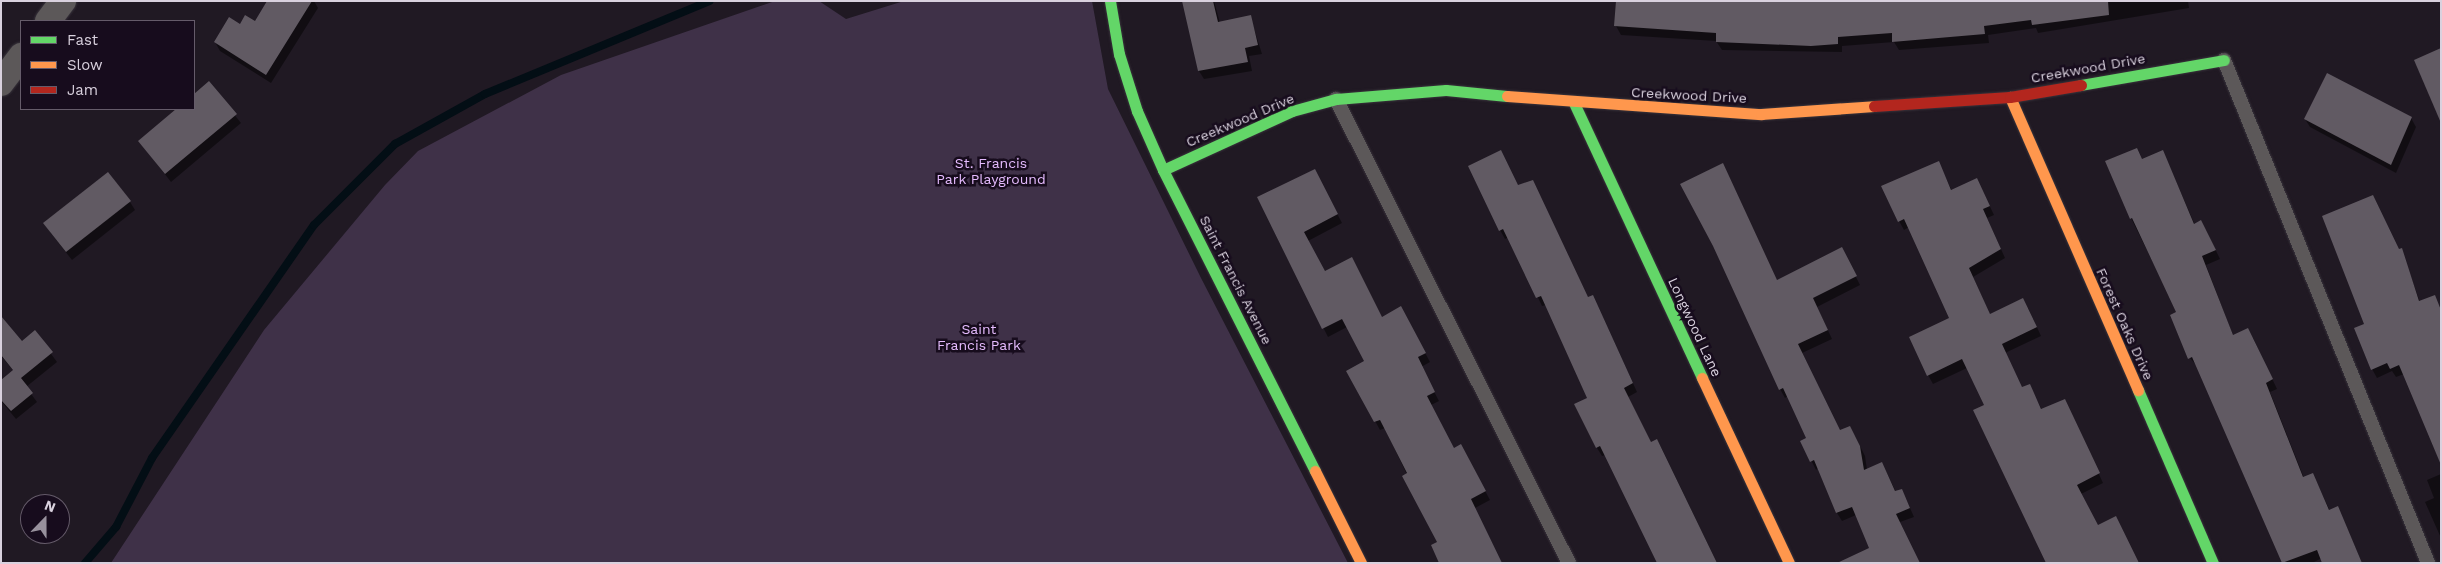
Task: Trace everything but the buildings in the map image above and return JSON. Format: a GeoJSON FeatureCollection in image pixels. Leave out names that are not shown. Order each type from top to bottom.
{"type":"FeatureCollection","features":[{"type":"Feature","properties":{"kind":"street"},"geometry":{"type":"LineString","coordinates":[[49,20],[63,1]]}},
{"type":"Feature","properties":{"kind":"street","name":"Saint Francis Avenue"},"geometry":{"type":"LineString","coordinates":[[1110,1],[1119,54],[1137,111],[1163,170],[1361,563]]}},
{"type":"Feature","properties":{"kind":"street"},"geometry":{"type":"LineString","coordinates":[[1,83],[20,57]]}},
{"type":"Feature","properties":{"kind":"street","name":"Creekwood Drive"},"geometry":{"type":"LineString","coordinates":[[1163,170],[1292,111],[1336,100],[1446,90],[1574,103],[1761,114],[2010,97],[2224,60]]}},
{"type":"Feature","properties":{"kind":"street","name":"Forest Oaks Drive"},"geometry":{"type":"LineString","coordinates":[[2010,97],[2213,563]]}},
{"type":"Feature","properties":{"kind":"street","name":"Longwood Lane"},"geometry":{"type":"LineString","coordinates":[[1574,103],[1789,563]]}},
{"type":"Feature","properties":{"kind":"lane"},"geometry":{"type":"LineString","coordinates":[[2224,60],[2428,563]]}},
{"type":"Feature","properties":{"kind":"lane"},"geometry":{"type":"LineString","coordinates":[[1336,100],[1569,563]]}},
{"type":"Feature","properties":{"kind":"green space","name":"Saint Francis Park"},"geometry":{"type":"Polygon","coordinates":[[[775,1],[819,1],[846,19],[904,1],[1092,1],[1108,89],[1201,278],[1348,563],[111,563],[264,330],[385,185],[418,151],[561,75],[775,1]]]}},
{"type":"Feature","properties":{"kind":"waterway"},"geometry":{"type":"LineString","coordinates":[[85,563],[116,527],[152,458],[314,225],[395,144],[485,94],[710,1]]}},
{"type":"Feature","properties":{"kind":"traffic: fast"},"geometry":{"type":"LineString","coordinates":[[1110,1],[1119,54],[1137,111],[1163,170],[1315,471]]}},
{"type":"Feature","properties":{"kind":"traffic: fast"},"geometry":{"type":"LineString","coordinates":[[2081,85],[2224,60]]}},
{"type":"Feature","properties":{"kind":"traffic: fast"},"geometry":{"type":"LineString","coordinates":[[1163,170],[1292,111],[1336,99],[1446,90],[1507,96]]}},
{"type":"Feature","properties":{"kind":"traffic: fast"},"geometry":{"type":"LineString","coordinates":[[1574,103],[1702,378]]}},
{"type":"Feature","properties":{"kind":"traffic: fast"},"geometry":{"type":"LineString","coordinates":[[2138,390],[2213,563]]}},
{"type":"Feature","properties":{"kind":"traffic: slow"},"geometry":{"type":"LineString","coordinates":[[1507,96],[1761,114],[1874,106]]}},
{"type":"Feature","properties":{"kind":"traffic: slow"},"geometry":{"type":"LineString","coordinates":[[2010,97],[2138,390]]}},
{"type":"Feature","properties":{"kind":"traffic: slow"},"geometry":{"type":"LineString","coordinates":[[1702,378],[1789,563]]}},
{"type":"Feature","properties":{"kind":"traffic: slow"},"geometry":{"type":"LineString","coordinates":[[1315,471],[1361,563]]}},
{"type":"Feature","properties":{"kind":"traffic: jam"},"geometry":{"type":"LineString","coordinates":[[1874,106],[2010,97],[2081,85]]}},
{"type":"Feature","properties":{"kind":"park label","name":"St. Francis Park Playground"},"geometry":{"type":"Point","coordinates":[991,172]}}]}
